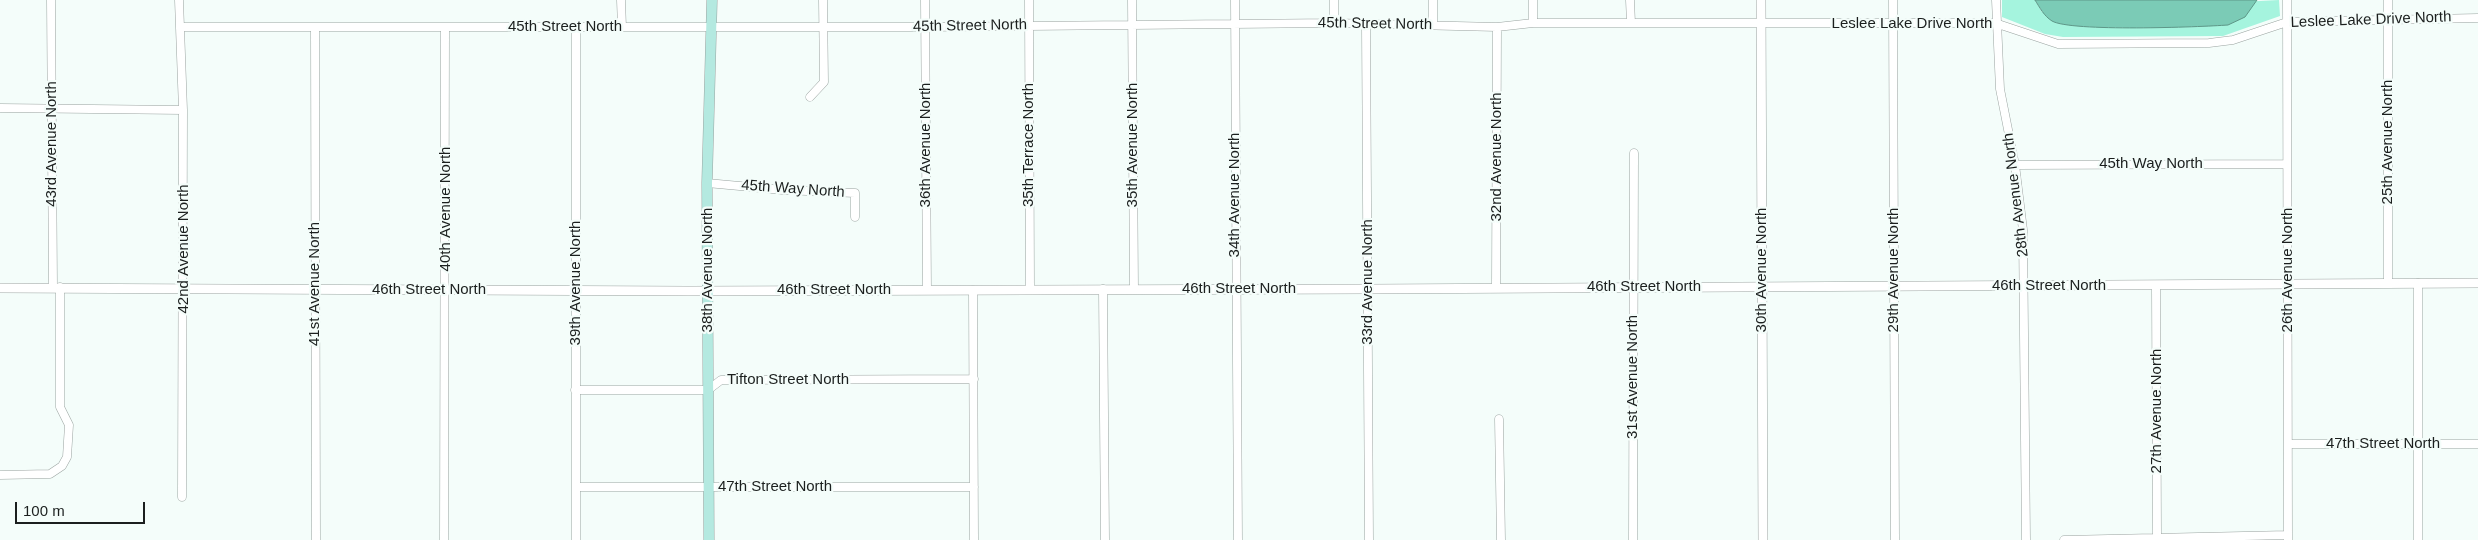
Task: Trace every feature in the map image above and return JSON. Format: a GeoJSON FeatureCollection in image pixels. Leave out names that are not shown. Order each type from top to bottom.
{"type":"FeatureCollection","features":[{"type":"Feature","properties":{"kind":"main road","name":"38th Avenue North"},"geometry":{"type":"LineString","coordinates":[[709,540],[707,183],[712,0]]}},
{"type":"Feature","properties":{"kind":"street","name":"43rd Avenue North"},"geometry":{"type":"LineString","coordinates":[[0,475],[50,474],[62,466],[67,457],[68,425],[60,407],[51,0]]}},
{"type":"Feature","properties":{"kind":"street","name":"42nd Avenue North"},"geometry":{"type":"LineString","coordinates":[[179,0],[183,110],[182,497]]}},
{"type":"Feature","properties":{"kind":"street"},"geometry":{"type":"LineString","coordinates":[[621,0],[622,28]]}},
{"type":"Feature","properties":{"kind":"street"},"geometry":{"type":"LineString","coordinates":[[810,97],[824,82],[823,0]]}},
{"type":"Feature","properties":{"kind":"street","name":"36th Avenue North"},"geometry":{"type":"LineString","coordinates":[[925,0],[927,290]]}},
{"type":"Feature","properties":{"kind":"street","name":"35th Terrace North"},"geometry":{"type":"LineString","coordinates":[[1029,0],[1030,290]]}},
{"type":"Feature","properties":{"kind":"street","name":"35th Avenue North"},"geometry":{"type":"LineString","coordinates":[[1132,0],[1134,289]]}},
{"type":"Feature","properties":{"kind":"street","name":"34th Avenue North"},"geometry":{"type":"LineString","coordinates":[[1235,0],[1235,288],[1238,540]]}},
{"type":"Feature","properties":{"kind":"street"},"geometry":{"type":"LineString","coordinates":[[1334,0],[1334,23]]}},
{"type":"Feature","properties":{"kind":"street"},"geometry":{"type":"LineString","coordinates":[[1433,0],[1433,25]]}},
{"type":"Feature","properties":{"kind":"street"},"geometry":{"type":"LineString","coordinates":[[1532,0],[1533,23]]}},
{"type":"Feature","properties":{"kind":"street"},"geometry":{"type":"LineString","coordinates":[[1630,0],[1631,24]]}},
{"type":"Feature","properties":{"kind":"street","name":"30th Avenue North"},"geometry":{"type":"LineString","coordinates":[[1761,0],[1763,540]]}},
{"type":"Feature","properties":{"kind":"street","name":"29th Avenue North"},"geometry":{"type":"LineString","coordinates":[[1893,0],[1896,540]]}},
{"type":"Feature","properties":{"kind":"street","name":"28th Avenue North"},"geometry":{"type":"LineString","coordinates":[[1996,0],[2000,89],[2015,165],[2023,230],[2026,540]]}},
{"type":"Feature","properties":{"kind":"street","name":"26th Avenue North"},"geometry":{"type":"LineString","coordinates":[[2287,0],[2288,538]]}},
{"type":"Feature","properties":{"kind":"street","name":"25th Avenue North"},"geometry":{"type":"LineString","coordinates":[[2388,0],[2388,283]]}},
{"type":"Feature","properties":{"kind":"street","name":"Leslee Lake Drive North"},"geometry":{"type":"LineString","coordinates":[[1761,24],[1996,23],[2058,44],[2209,43],[2232,40],[2287,22],[2388,18],[2478,18]]}},
{"type":"Feature","properties":{"kind":"street","name":"45th Street North"},"geometry":{"type":"LineString","coordinates":[[180,27],[925,27],[1236,23],[1334,23],[1497,27],[1533,23],[1761,24]]}},
{"type":"Feature","properties":{"kind":"street","name":"33rd Avenue North"},"geometry":{"type":"LineString","coordinates":[[1366,25],[1369,540]]}},
{"type":"Feature","properties":{"kind":"street","name":"41st Avenue North"},"geometry":{"type":"LineString","coordinates":[[315,27],[316,540]]}},
{"type":"Feature","properties":{"kind":"street","name":"40th Avenue North"},"geometry":{"type":"LineString","coordinates":[[444,540],[446,290],[445,27]]}},
{"type":"Feature","properties":{"kind":"street","name":"39th Avenue North"},"geometry":{"type":"LineString","coordinates":[[576,27],[576,540]]}},
{"type":"Feature","properties":{"kind":"street","name":"32nd Avenue North"},"geometry":{"type":"LineString","coordinates":[[1496,288],[1497,27]]}},
{"type":"Feature","properties":{"kind":"street"},"geometry":{"type":"LineString","coordinates":[[0,108],[183,110]]}},
{"type":"Feature","properties":{"kind":"street","name":"31st Avenue North"},"geometry":{"type":"LineString","coordinates":[[1633,540],[1634,153]]}},
{"type":"Feature","properties":{"kind":"street","name":"45th Way North"},"geometry":{"type":"LineString","coordinates":[[2015,165],[2287,164]]}},
{"type":"Feature","properties":{"kind":"street","name":"45th Way North"},"geometry":{"type":"LineString","coordinates":[[707,183],[783,190],[855,193],[855,217]]}},
{"type":"Feature","properties":{"kind":"street"},"geometry":{"type":"LineString","coordinates":[[2418,283],[2418,540]]}},
{"type":"Feature","properties":{"kind":"street","name":"46th Street North"},"geometry":{"type":"LineString","coordinates":[[0,288],[1030,290],[2478,283]]}},
{"type":"Feature","properties":{"kind":"street","name":"27th Avenue North"},"geometry":{"type":"LineString","coordinates":[[2156,286],[2157,537]]}},
{"type":"Feature","properties":{"kind":"street"},"geometry":{"type":"LineString","coordinates":[[1103,289],[1105,540]]}},
{"type":"Feature","properties":{"kind":"street"},"geometry":{"type":"LineString","coordinates":[[973,290],[974,540]]}},
{"type":"Feature","properties":{"kind":"street","name":"Tifton Street North"},"geometry":{"type":"LineString","coordinates":[[576,390],[708,390],[721,380],[974,380]]}},
{"type":"Feature","properties":{"kind":"street"},"geometry":{"type":"LineString","coordinates":[[1499,419],[1501,540]]}},
{"type":"Feature","properties":{"kind":"street","name":"47th Street North"},"geometry":{"type":"LineString","coordinates":[[2288,444],[2478,444]]}},
{"type":"Feature","properties":{"kind":"street","name":"47th Street North"},"geometry":{"type":"LineString","coordinates":[[576,488],[974,487]]}},
{"type":"Feature","properties":{"kind":"street"},"geometry":{"type":"LineString","coordinates":[[2064,540],[2157,537],[2288,538]]}},
{"type":"Feature","properties":{"kind":"shaded area"},"geometry":{"type":"Polygon","coordinates":[[[2002,0],[2035,0],[2042,12],[2279,0],[2280,16],[2223,36],[2063,37],[2045,34],[2002,17],[2002,0]]]}},
{"type":"Feature","properties":{"kind":"shaded area"},"geometry":{"type":"Polygon","coordinates":[[[2035,0],[2257,0],[2245,17],[2228,25],[2109,28],[2084,27],[2052,21],[2042,12],[2035,0]]]}}]}
